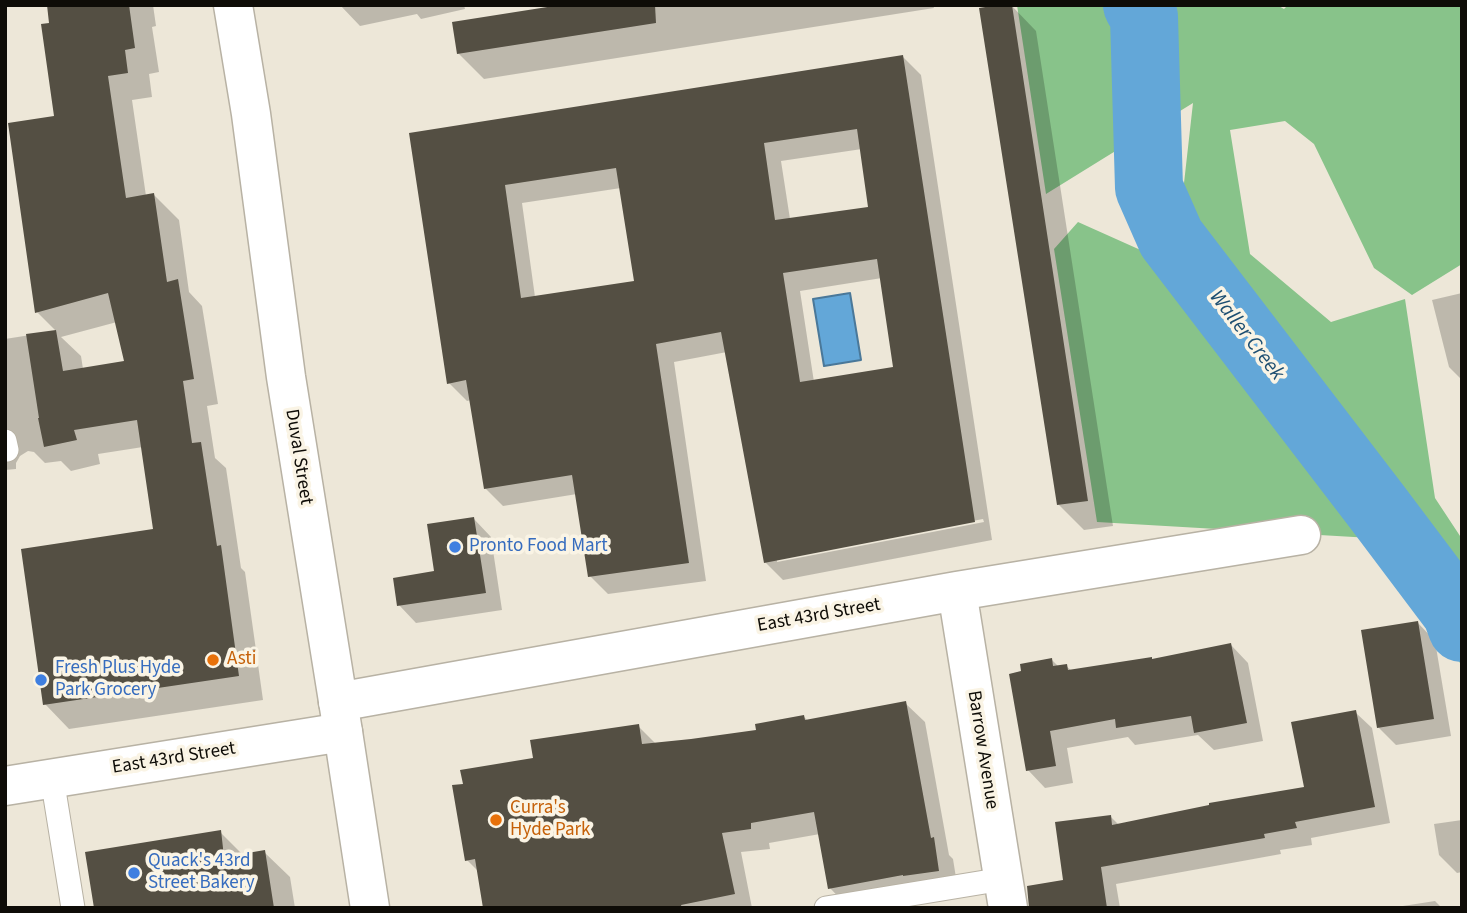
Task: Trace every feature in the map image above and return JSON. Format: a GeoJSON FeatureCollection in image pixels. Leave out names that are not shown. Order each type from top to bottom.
{"type":"FeatureCollection","features":[{"type":"Feature","properties":{"kind":"street","name":"Duval Street"},"geometry":{"type":"LineString","coordinates":[[233,5],[251,114],[286,377],[370,908]]}},
{"type":"Feature","properties":{"kind":"street","name":"East 43rd Street"},"geometry":{"type":"LineString","coordinates":[[5,786],[957,591],[1301,535]]}},
{"type":"Feature","properties":{"kind":"street","name":"Barrow Avenue"},"geometry":{"type":"LineString","coordinates":[[957,591],[1006,894]]}},
{"type":"Feature","properties":{"kind":"lane"},"geometry":{"type":"LineString","coordinates":[[52,778],[73,908]]}},
{"type":"Feature","properties":{"kind":"lane"},"geometry":{"type":"LineString","coordinates":[[826,908],[1006,894]]}},
{"type":"Feature","properties":{"kind":"green space"},"geometry":{"type":"Polygon","coordinates":[[[1017,5],[1277,5],[1284,9],[1288,5],[1462,5],[1462,264],[1412,295],[1374,268],[1314,144],[1285,121],[1230,130],[1250,254],[1331,322],[1405,299],[1435,498],[1462,539],[1462,668],[1454,649],[1371,538],[1097,522],[1054,249],[1078,222],[1145,252],[1192,246],[1183,192],[1193,103],[1046,194],[1017,5]]]}},
{"type":"Feature","properties":{"kind":"water"},"geometry":{"type":"Polygon","coordinates":[[[850,293],[861,360],[824,366],[813,299],[850,293]]]}},
{"type":"Feature","properties":{"kind":"building"},"geometry":{"type":"Polygon","coordinates":[[[47,5],[129,5],[135,48],[125,50],[128,73],[108,76],[126,198],[154,193],[167,282],[178,279],[194,379],[183,381],[192,443],[201,442],[217,546],[221,545],[239,676],[43,705],[21,549],[153,529],[137,420],[74,430],[77,440],[44,447],[38,418],[26,334],[56,330],[63,371],[124,361],[108,293],[35,313],[8,123],[54,116],[41,24],[49,23],[47,5]]]}},
{"type":"Feature","properties":{"kind":"building"},"geometry":{"type":"Polygon","coordinates":[[[560,5],[655,5],[656,23],[457,54],[452,22],[560,5]]]}},
{"type":"Feature","properties":{"kind":"building"},"geometry":{"type":"Polygon","coordinates":[[[1012,5],[1088,501],[1057,505],[979,8],[1012,5]]]}},
{"type":"Feature","properties":{"kind":"building"},"geometry":{"type":"Polygon","coordinates":[[[903,55],[975,522],[764,563],[721,332],[656,344],[689,563],[588,577],[572,475],[484,489],[466,380],[447,384],[409,133],[903,55]],[[857,129],[764,143],[775,220],[868,207],[857,129]],[[616,168],[505,185],[521,298],[634,281],[616,168]],[[877,259],[783,273],[800,382],[893,367],[877,259]]]}},
{"type":"Feature","properties":{"kind":"building","name":"Pronto Food Mart"},"geometry":{"type":"Polygon","coordinates":[[[474,517],[486,593],[397,606],[393,578],[434,571],[427,524],[474,517]]]}},
{"type":"Feature","properties":{"kind":"building"},"geometry":{"type":"Polygon","coordinates":[[[1418,621],[1434,719],[1377,728],[1361,630],[1418,621]]]}},
{"type":"Feature","properties":{"kind":"building"},"geometry":{"type":"Polygon","coordinates":[[[1231,643],[1247,723],[1194,733],[1191,716],[1116,728],[1115,719],[1050,731],[1056,766],[1026,771],[1009,674],[1021,671],[1020,664],[1052,658],[1053,666],[1067,664],[1068,670],[1152,659],[1231,643]]]}},
{"type":"Feature","properties":{"kind":"building"},"geometry":{"type":"Polygon","coordinates":[[[906,701],[939,871],[828,889],[814,812],[751,823],[751,829],[722,833],[735,894],[681,905],[682,908],[483,908],[475,859],[465,861],[452,785],[463,784],[460,770],[533,758],[530,740],[639,724],[642,744],[691,739],[756,730],[755,724],[804,715],[805,720],[906,701]]]}},
{"type":"Feature","properties":{"kind":"building"},"geometry":{"type":"Polygon","coordinates":[[[1356,710],[1375,807],[1295,822],[1297,828],[1264,834],[1265,838],[1101,867],[1107,908],[1029,908],[1027,886],[1063,880],[1055,822],[1111,815],[1112,825],[1209,803],[1304,787],[1291,722],[1356,710]]]}},
{"type":"Feature","properties":{"kind":"building"},"geometry":{"type":"Polygon","coordinates":[[[221,830],[224,857],[265,850],[274,908],[94,908],[85,852],[221,830]]]}},
{"type":"Feature","properties":{"kind":"waterway","name":"Waller Creek"},"geometry":{"type":"LineString","coordinates":[[1137,5],[1144,17],[1149,188],[1171,238],[1456,612],[1462,628]]}},
{"type":"Feature","properties":{"kind":"place","name":"Pronto Food Mart"},"geometry":{"type":"Point","coordinates":[455,547]}},
{"type":"Feature","properties":{"kind":"place","name":"Asti"},"geometry":{"type":"Point","coordinates":[213,660]}},
{"type":"Feature","properties":{"kind":"place","name":"Fresh Plus Hyde Park Grocery"},"geometry":{"type":"Point","coordinates":[41,680]}},
{"type":"Feature","properties":{"kind":"place","name":"Curra's Hyde Park"},"geometry":{"type":"Point","coordinates":[496,820]}},
{"type":"Feature","properties":{"kind":"place","name":"Quack's 43rd Street Bakery"},"geometry":{"type":"Point","coordinates":[134,873]}}]}
